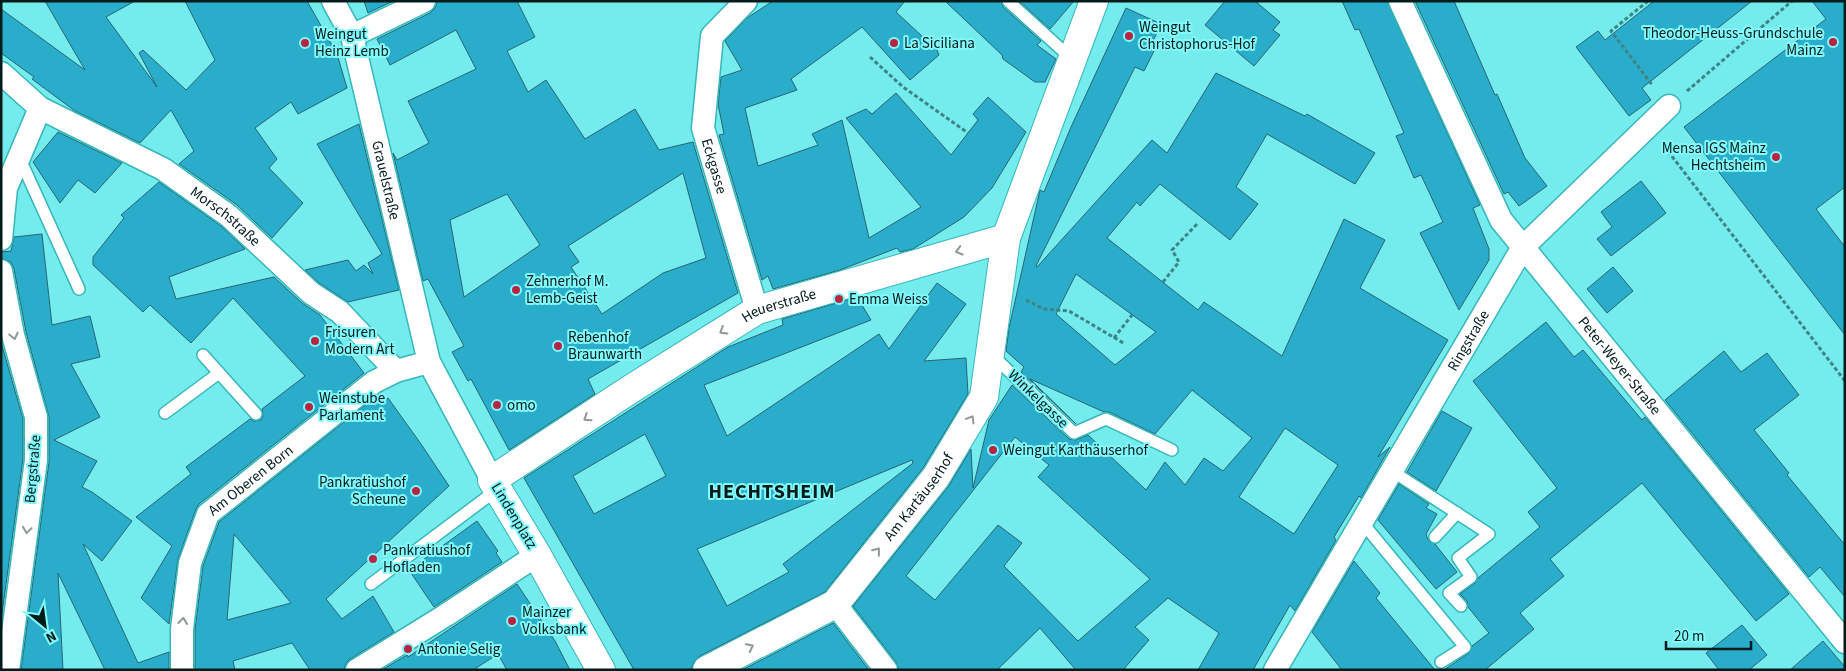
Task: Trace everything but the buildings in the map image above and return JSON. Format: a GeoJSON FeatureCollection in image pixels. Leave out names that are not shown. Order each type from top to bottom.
{"type":"FeatureCollection","features":[{"type":"Feature","properties":{"kind":"street","name":"Grauelstraße"},"geometry":{"type":"LineString","coordinates":[[333,1],[352,36],[429,362]]}},
{"type":"Feature","properties":{"kind":"street"},"geometry":{"type":"LineString","coordinates":[[352,36],[424,1]]}},
{"type":"Feature","properties":{"kind":"street","name":"Eckgasse"},"geometry":{"type":"LineString","coordinates":[[746,1],[712,36],[704,128],[757,310]]}},
{"type":"Feature","properties":{"kind":"street"},"geometry":{"type":"LineString","coordinates":[[1006,238],[1094,1]]}},
{"type":"Feature","properties":{"kind":"street"},"geometry":{"type":"LineString","coordinates":[[1400,1],[1500,220],[1523,247],[1669,106]]}},
{"type":"Feature","properties":{"kind":"street","name":"Morschstraße"},"geometry":{"type":"LineString","coordinates":[[1,73],[40,108],[163,169],[229,216],[311,293],[340,312],[396,371]]}},
{"type":"Feature","properties":{"kind":"street"},"geometry":{"type":"LineString","coordinates":[[1,239],[6,188],[40,108]]}},
{"type":"Feature","properties":{"kind":"street","name":"Heuerstraße"},"geometry":{"type":"LineString","coordinates":[[495,485],[634,387],[757,310],[1006,238]]}},
{"type":"Feature","properties":{"kind":"street","name":"Am Kartäuserhof"},"geometry":{"type":"LineString","coordinates":[[707,670],[835,604],[936,477],[984,397],[1006,238]]}},
{"type":"Feature","properties":{"kind":"street","name":"Ringstraße"},"geometry":{"type":"LineString","coordinates":[[1275,670],[1523,247]]}},
{"type":"Feature","properties":{"kind":"street","name":"Peter-Weyer-Straße"},"geometry":{"type":"LineString","coordinates":[[1523,247],[1845,642]]}},
{"type":"Feature","properties":{"kind":"street","name":"Bergstraße"},"geometry":{"type":"LineString","coordinates":[[1,271],[13,335],[36,417],[36,460],[8,670]]}},
{"type":"Feature","properties":{"kind":"street"},"geometry":{"type":"LineString","coordinates":[[396,371],[429,362]]}},
{"type":"Feature","properties":{"kind":"street","name":"Lindenplatz"},"geometry":{"type":"LineString","coordinates":[[429,362],[495,485],[537,555],[601,670]]}},
{"type":"Feature","properties":{"kind":"street","name":"Am Oberen Born"},"geometry":{"type":"LineString","coordinates":[[182,670],[182,629],[190,563],[208,514],[374,382],[396,371]]}},
{"type":"Feature","properties":{"kind":"street"},"geometry":{"type":"LineString","coordinates":[[357,670],[446,615],[537,555]]}},
{"type":"Feature","properties":{"kind":"street"},"geometry":{"type":"LineString","coordinates":[[835,604],[886,670]]}},
{"type":"Feature","properties":{"kind":"lane"},"geometry":{"type":"LineString","coordinates":[[1008,1],[1072,59]]}},
{"type":"Feature","properties":{"kind":"lane"},"geometry":{"type":"LineString","coordinates":[[19,158],[79,289]]}},
{"type":"Feature","properties":{"kind":"lane","name":"Winkelgasse"},"geometry":{"type":"LineString","coordinates":[[989,353],[1074,433],[1106,419],[1172,450]]}},
{"type":"Feature","properties":{"kind":"lane"},"geometry":{"type":"LineString","coordinates":[[203,355],[256,414]]}},
{"type":"Feature","properties":{"kind":"lane"},"geometry":{"type":"LineString","coordinates":[[165,413],[219,372]]}},
{"type":"Feature","properties":{"kind":"lane"},"geometry":{"type":"LineString","coordinates":[[1392,471],[1489,534],[1458,558],[1471,578],[1449,593],[1461,606]]}},
{"type":"Feature","properties":{"kind":"lane"},"geometry":{"type":"LineString","coordinates":[[371,584],[495,485]]}},
{"type":"Feature","properties":{"kind":"lane"},"geometry":{"type":"LineString","coordinates":[[1435,537],[1457,513]]}},
{"type":"Feature","properties":{"kind":"lane"},"geometry":{"type":"LineString","coordinates":[[1361,521],[1465,647],[1441,662]]}},
{"type":"Feature","properties":{"kind":"path"},"geometry":{"type":"LineString","coordinates":[[1648,1],[1611,31],[1669,106],[1792,1]]}},
{"type":"Feature","properties":{"kind":"path"},"geometry":{"type":"LineString","coordinates":[[870,57],[903,87],[968,133]]}},
{"type":"Feature","properties":{"kind":"path"},"geometry":{"type":"LineString","coordinates":[[1648,126],[1845,381]]}},
{"type":"Feature","properties":{"kind":"path"},"geometry":{"type":"LineString","coordinates":[[1163,282],[1179,262],[1172,250],[1198,223]]}},
{"type":"Feature","properties":{"kind":"path"},"geometry":{"type":"LineString","coordinates":[[1019,296],[1044,309],[1069,311],[1125,344]]}},
{"type":"Feature","properties":{"kind":"path"},"geometry":{"type":"LineString","coordinates":[[1114,338],[1132,315]]}},
{"type":"Feature","properties":{"kind":"place","name":"Weingut Christophorus-Hof"},"geometry":{"type":"Point","coordinates":[1129,36]}},
{"type":"Feature","properties":{"kind":"place","name":"Theodor-Heuss-Grundschule Mainz"},"geometry":{"type":"Point","coordinates":[1833,42]}},
{"type":"Feature","properties":{"kind":"place","name":"Weingut Heinz Lemb"},"geometry":{"type":"Point","coordinates":[305,43]}},
{"type":"Feature","properties":{"kind":"place","name":"La Siciliana"},"geometry":{"type":"Point","coordinates":[894,43]}},
{"type":"Feature","properties":{"kind":"place","name":"Mensa IGS Mainz Hechtsheim"},"geometry":{"type":"Point","coordinates":[1776,157]}},
{"type":"Feature","properties":{"kind":"place","name":"Zehnerhof M. Lemb-Geist"},"geometry":{"type":"Point","coordinates":[516,290]}},
{"type":"Feature","properties":{"kind":"place","name":"Emma Weiss"},"geometry":{"type":"Point","coordinates":[839,299]}},
{"type":"Feature","properties":{"kind":"place","name":"Frisuren Modern Art"},"geometry":{"type":"Point","coordinates":[315,341]}},
{"type":"Feature","properties":{"kind":"place","name":"Rebenhof Braunwarth"},"geometry":{"type":"Point","coordinates":[558,346]}},
{"type":"Feature","properties":{"kind":"place","name":"omo"},"geometry":{"type":"Point","coordinates":[497,405]}},
{"type":"Feature","properties":{"kind":"place","name":"Weinstube Parlament"},"geometry":{"type":"Point","coordinates":[309,407]}},
{"type":"Feature","properties":{"kind":"place","name":"Weingut Karthäuserhof"},"geometry":{"type":"Point","coordinates":[993,450]}},
{"type":"Feature","properties":{"kind":"place","name":"Pankratiushof Scheune"},"geometry":{"type":"Point","coordinates":[416,491]}},
{"type":"Feature","properties":{"kind":"place","name":"Pankratiushof Hofladen"},"geometry":{"type":"Point","coordinates":[373,559]}},
{"type":"Feature","properties":{"kind":"place","name":"Mainzer Volksbank"},"geometry":{"type":"Point","coordinates":[512,621]}},
{"type":"Feature","properties":{"kind":"place","name":"Antonie Selig"},"geometry":{"type":"Point","coordinates":[408,649]}},
{"type":"Feature","properties":{"kind":"district","name":"HECHTSHEIM"},"geometry":{"type":"Point","coordinates":[772,492]}}]}
